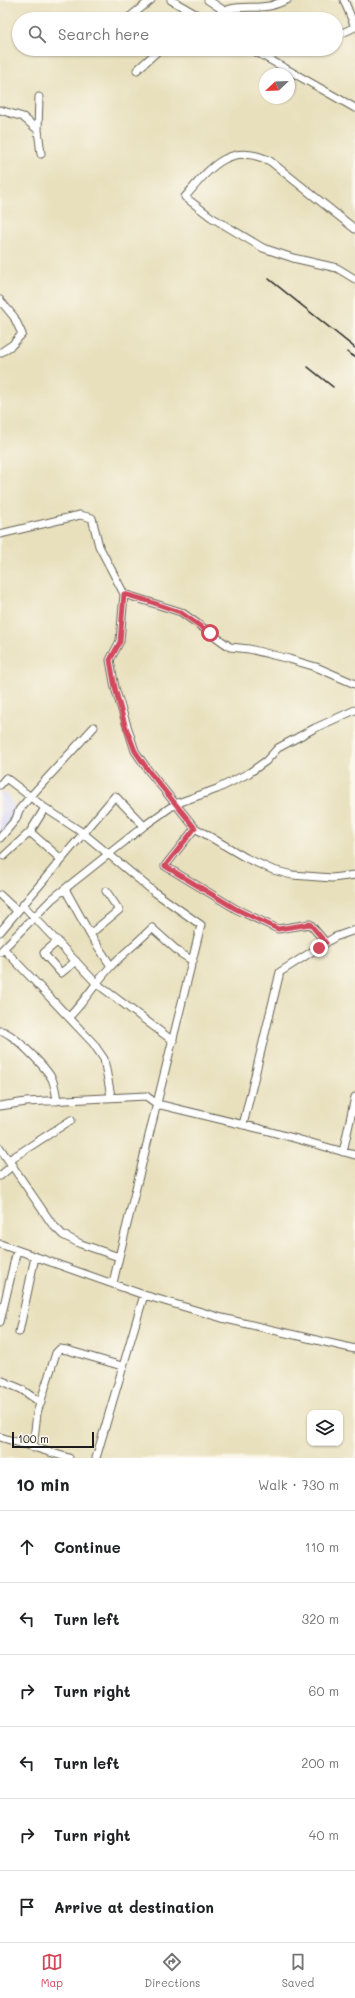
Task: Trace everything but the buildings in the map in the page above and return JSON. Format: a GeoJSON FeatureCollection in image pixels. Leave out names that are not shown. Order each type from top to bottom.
{"type":"FeatureCollection","features":[{"type":"Feature","properties":{"kind":"street"},"geometry":{"type":"LineString","coordinates":[[136,12],[151,0]]}},
{"type":"Feature","properties":{"kind":"street"},"geometry":{"type":"LineString","coordinates":[[171,0],[189,12]]}},
{"type":"Feature","properties":{"kind":"street"},"geometry":{"type":"LineString","coordinates":[[208,0],[223,10],[287,0]]}},
{"type":"Feature","properties":{"kind":"street"},"geometry":{"type":"LineString","coordinates":[[343,33],[355,27],[344,0]]}},
{"type":"Feature","properties":{"kind":"street"},"geometry":{"type":"LineString","coordinates":[[137,70],[152,56]]}},
{"type":"Feature","properties":{"kind":"street"},"geometry":{"type":"LineString","coordinates":[[263,56],[355,108]]}},
{"type":"Feature","properties":{"kind":"street"},"geometry":{"type":"LineString","coordinates":[[39,97],[38,130],[41,154]]}},
{"type":"Feature","properties":{"kind":"street"},"geometry":{"type":"LineString","coordinates":[[0,110],[23,117],[38,130]]}},
{"type":"Feature","properties":{"kind":"street"},"geometry":{"type":"LineString","coordinates":[[355,229],[270,161],[254,156],[237,155],[219,161],[209,168],[185,197],[210,217],[263,248],[293,258],[337,268],[355,279]]}},
{"type":"Feature","properties":{"kind":"street"},"geometry":{"type":"LineString","coordinates":[[0,353],[12,345],[22,334],[14,318],[1,303]]}},
{"type":"Feature","properties":{"kind":"street"},"geometry":{"type":"LineString","coordinates":[[0,534],[80,515],[92,518],[99,546],[124,594],[120,642],[110,660],[115,688],[135,751],[195,828],[246,858],[273,870],[316,878],[332,878],[355,875]]}},
{"type":"Feature","properties":{"kind":"street"},"geometry":{"type":"LineString","coordinates":[[124,594],[180,612],[230,647],[290,659],[316,667],[355,684]]}},
{"type":"Feature","properties":{"kind":"street"},"geometry":{"type":"LineString","coordinates":[[111,1096],[104,1059],[93,1043],[69,1017],[2,951],[35,916],[65,890],[144,826],[175,804],[217,789],[249,773],[266,761],[278,748],[315,728],[355,710]]}},
{"type":"Feature","properties":{"kind":"street"},"geometry":{"type":"LineString","coordinates":[[0,838],[16,819],[19,810],[30,797],[94,727]]}},
{"type":"Feature","properties":{"kind":"street"},"geometry":{"type":"LineString","coordinates":[[0,786],[6,778],[45,808],[83,833],[153,891],[201,925],[113,1283]]}},
{"type":"Feature","properties":{"kind":"street"},"geometry":{"type":"LineString","coordinates":[[0,932],[115,796],[144,826]]}},
{"type":"Feature","properties":{"kind":"street"},"geometry":{"type":"LineString","coordinates":[[4,856],[30,832],[45,808]]}},
{"type":"Feature","properties":{"kind":"street"},"geometry":{"type":"LineString","coordinates":[[195,828],[165,866],[236,909],[278,929],[310,924],[326,943]]}},
{"type":"Feature","properties":{"kind":"street"},"geometry":{"type":"LineString","coordinates":[[30,832],[62,860]]}},
{"type":"Feature","properties":{"kind":"street"},"geometry":{"type":"LineString","coordinates":[[65,890],[90,934],[111,966]]}},
{"type":"Feature","properties":{"kind":"street"},"geometry":{"type":"LineString","coordinates":[[90,934],[119,910],[106,892]]}},
{"type":"Feature","properties":{"kind":"street"},"geometry":{"type":"LineString","coordinates":[[0,895],[17,911]]}},
{"type":"Feature","properties":{"kind":"street"},"geometry":{"type":"LineString","coordinates":[[23,905],[35,916],[96,983],[173,1041]]}},
{"type":"Feature","properties":{"kind":"street"},"geometry":{"type":"LineString","coordinates":[[69,1017],[81,1005],[96,983],[111,966],[152,928],[180,954],[193,961]]}},
{"type":"Feature","properties":{"kind":"street"},"geometry":{"type":"LineString","coordinates":[[243,1125],[280,972],[335,937],[354,933]]}},
{"type":"Feature","properties":{"kind":"street"},"geometry":{"type":"LineString","coordinates":[[58,941],[44,953],[45,955],[61,973],[76,962]]}},
{"type":"Feature","properties":{"kind":"street"},"geometry":{"type":"LineString","coordinates":[[0,1031],[4,1031],[17,1040],[44,1068],[53,1082],[57,1101]]}},
{"type":"Feature","properties":{"kind":"street"},"geometry":{"type":"LineString","coordinates":[[0,1106],[26,1102],[111,1096],[146,1096],[157,1104],[355,1155]]}},
{"type":"Feature","properties":{"kind":"street"},"geometry":{"type":"LineString","coordinates":[[343,1152],[355,1097]]}},
{"type":"Feature","properties":{"kind":"street"},"geometry":{"type":"LineString","coordinates":[[0,1176],[11,1163],[71,1120]]}},
{"type":"Feature","properties":{"kind":"street"},"geometry":{"type":"LineString","coordinates":[[0,1148],[52,1224],[63,1235],[81,1244],[119,1257]]}},
{"type":"Feature","properties":{"kind":"street"},"geometry":{"type":"LineString","coordinates":[[0,1244],[144,1295],[222,1318],[355,1349]]}},
{"type":"Feature","properties":{"kind":"street"},"geometry":{"type":"LineString","coordinates":[[0,1322],[17,1250]]}},
{"type":"Feature","properties":{"kind":"street"},"geometry":{"type":"LineString","coordinates":[[19,1332],[35,1257]]}},
{"type":"Feature","properties":{"kind":"street"},"geometry":{"type":"LineString","coordinates":[[96,1458],[144,1295]]}},
{"type":"Feature","properties":{"kind":"street"},"geometry":{"type":"LineString","coordinates":[[33,1448],[34,1431],[41,1403],[56,1353],[60,1349],[122,1366]]}},
{"type":"Feature","properties":{"kind":"street"},"geometry":{"type":"LineString","coordinates":[[0,1380],[21,1389],[41,1403]]}},
{"type":"Feature","properties":{"kind":"street"},"geometry":{"type":"LineString","coordinates":[[0,1437],[69,1458]]}},
{"type":"Feature","properties":{"kind":"shaded area"},"geometry":{"type":"Polygon","coordinates":[[[4,793],[10,798],[18,814],[0,837],[0,794],[4,793]]]}},
{"type":"Feature","properties":{"kind":"railway"},"geometry":{"type":"LineString","coordinates":[[269,279],[355,348]]}},
{"type":"Feature","properties":{"kind":"railway"},"geometry":{"type":"LineString","coordinates":[[347,352],[355,357]]}},
{"type":"Feature","properties":{"kind":"railway"},"geometry":{"type":"LineString","coordinates":[[308,367],[333,387]]}},
{"type":"Feature","properties":{"kind":"route"},"geometry":{"type":"LineString","coordinates":[[210,633],[180,612],[124,594],[120,642],[110,660],[115,688],[125,725],[135,751],[148,770],[195,828],[179,846],[165,866],[236,909],[254,916],[278,929],[310,924],[326,943],[319,948]]}}]}
